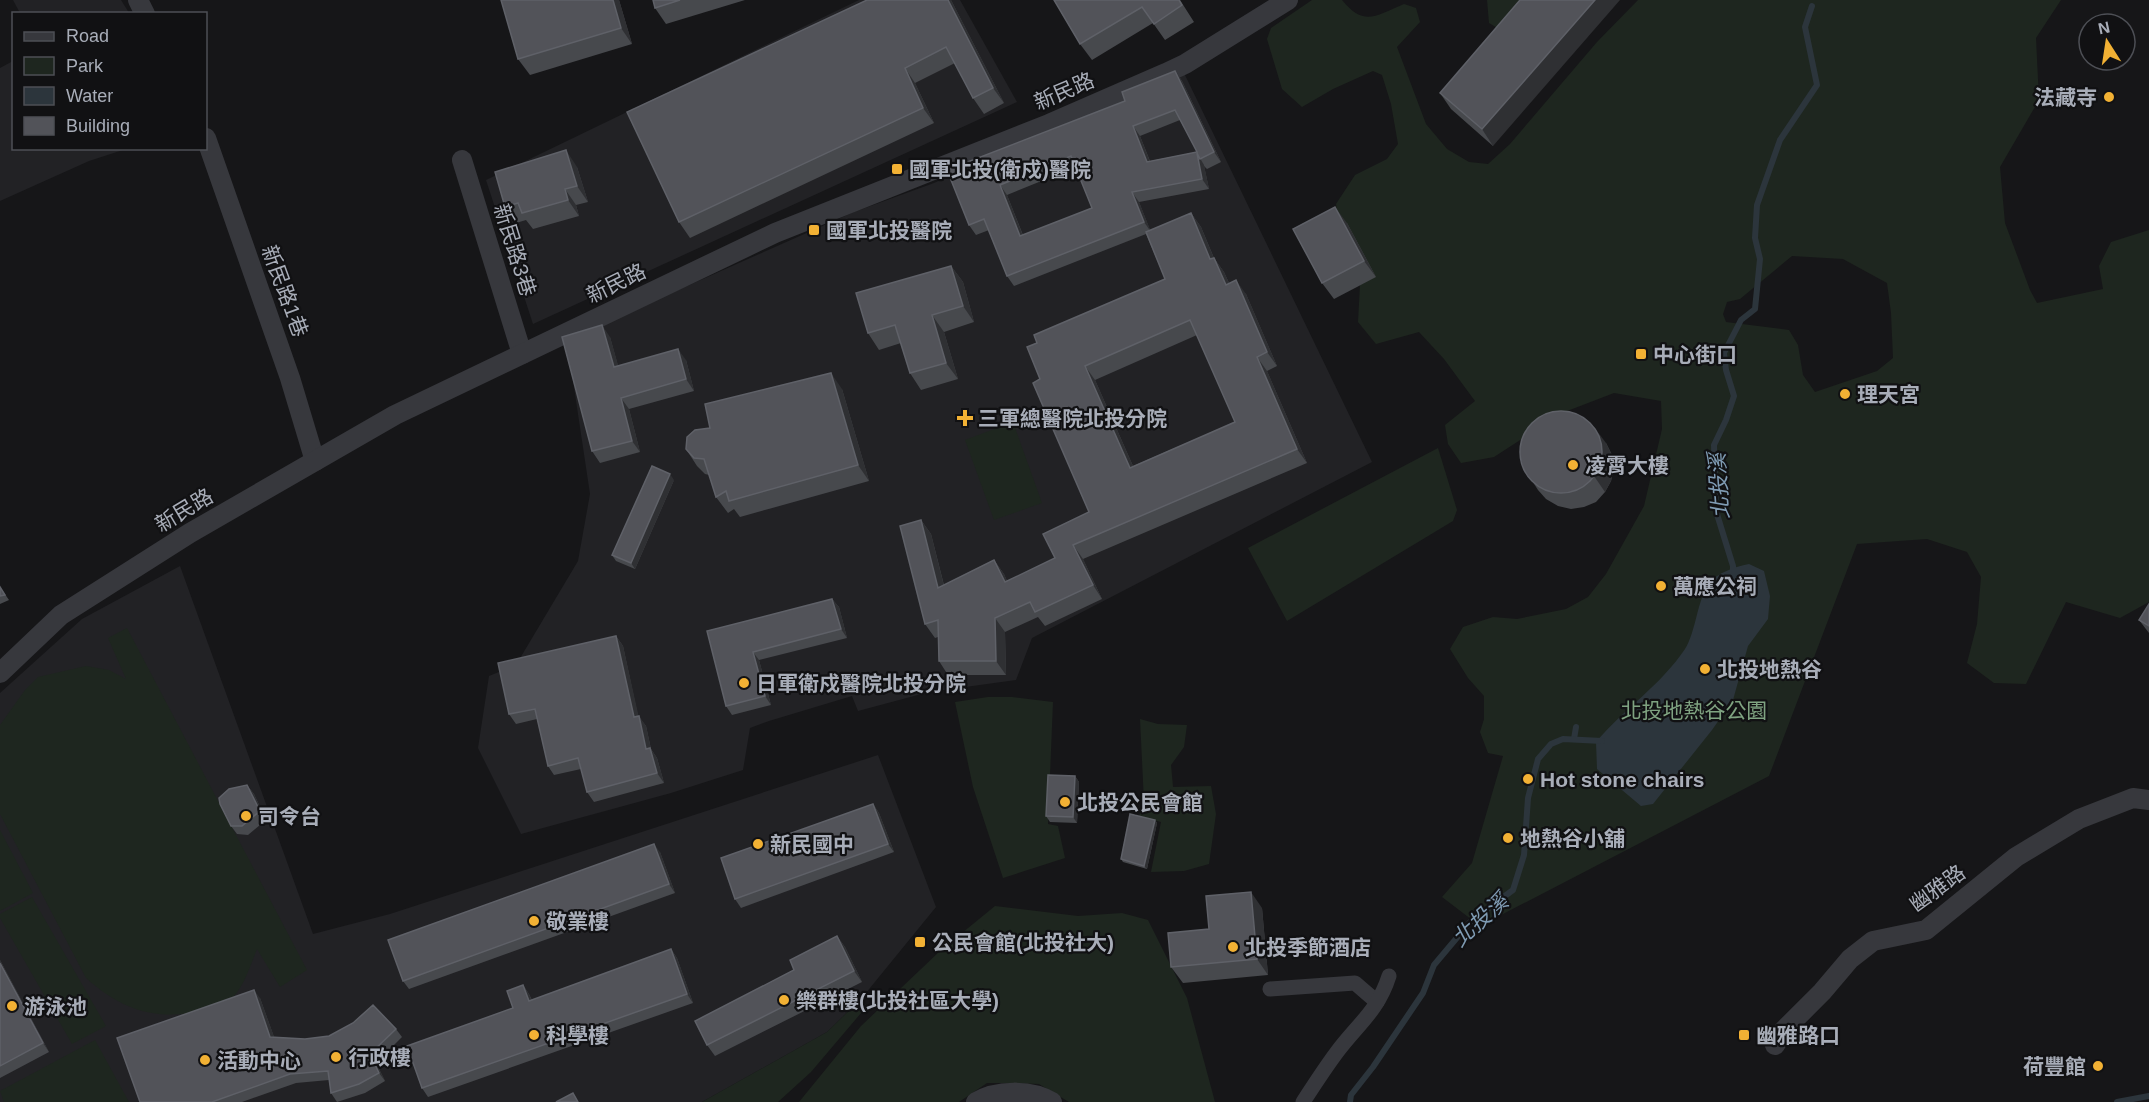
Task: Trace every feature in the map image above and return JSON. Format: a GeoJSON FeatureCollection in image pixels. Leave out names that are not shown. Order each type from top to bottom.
{"type":"FeatureCollection","features":[{"type":"Feature","properties":{"kind":"street","name":"新民路"},"geometry":{"type":"LineString","coordinates":[[0,673],[61,615],[190,533],[395,415],[775,233],[1048,124],[1166,73],[1185,64],[1288,0]]}},
{"type":"Feature","properties":{"kind":"street","name":"新民路1巷"},"geometry":{"type":"LineString","coordinates":[[207,141],[290,378],[315,461]]}},
{"type":"Feature","properties":{"kind":"street","name":"新民路3巷"},"geometry":{"type":"LineString","coordinates":[[462,160],[522,354]]}},
{"type":"Feature","properties":{"kind":"street","name":"幽雅路"},"geometry":{"type":"LineString","coordinates":[[1775,1045],[1784,1030],[1822,992],[1850,959],[1873,941],[1926,930],[2016,857],[2079,819],[2133,798],[2149,800]]}},
{"type":"Feature","properties":{"kind":"street"},"geometry":{"type":"LineString","coordinates":[[1303,1102],[1337,1051],[1365,1020],[1377,1002],[1389,976]]}},
{"type":"Feature","properties":{"kind":"street"},"geometry":{"type":"LineString","coordinates":[[1270,989],[1355,983],[1377,1002]]}},
{"type":"Feature","properties":{"kind":"street"},"geometry":{"type":"LineString","coordinates":[[975,1102],[986,1096],[1015,1093],[1042,1096],[1052,1102]]}},
{"type":"Feature","properties":{"kind":"shaded area"},"geometry":{"type":"Polygon","coordinates":[[[13,0],[121,0],[128,12],[19,12],[13,0]]]}},
{"type":"Feature","properties":{"kind":"shaded area"},"geometry":{"type":"Polygon","coordinates":[[[859,0],[960,0],[1017,102],[533,324],[486,180],[859,0]]]}},
{"type":"Feature","properties":{"kind":"shaded area"},"geometry":{"type":"Polygon","coordinates":[[[12,62],[12,150],[123,150],[89,161],[0,201],[0,68],[12,62]]]}},
{"type":"Feature","properties":{"kind":"shaded area","name":"三軍總醫院北投分院"},"geometry":{"type":"Polygon","coordinates":[[[1184,73],[1372,462],[1032,638],[1016,680],[929,692],[858,711],[852,696],[769,721],[750,728],[743,770],[671,793],[521,834],[478,748],[489,676],[516,665],[578,561],[590,494],[572,374],[563,341],[854,212],[934,183],[1184,73]]]}},
{"type":"Feature","properties":{"kind":"shaded area","name":"新民國中"},"geometry":{"type":"Polygon","coordinates":[[[180,566],[313,934],[390,914],[878,755],[936,907],[861,999],[827,1032],[702,1102],[0,1102],[0,693],[82,619],[180,566]]]}},
{"type":"Feature","properties":{"kind":"green space","name":"北投地熱谷公園"},"geometry":{"type":"Polygon","coordinates":[[[1312,0],[1342,0],[1357,14],[1370,17],[1404,4],[1416,8],[1420,22],[1397,47],[1426,124],[1447,149],[1469,162],[1488,164],[1510,144],[1597,42],[1638,0],[2061,0],[2036,38],[2039,100],[2000,167],[2005,223],[2037,303],[2103,289],[2099,266],[2111,242],[2149,230],[2149,602],[2120,618],[2066,602],[2026,684],[1994,683],[1967,663],[1977,624],[1981,577],[1967,552],[1927,539],[1857,544],[1769,776],[1480,926],[1442,897],[1472,863],[1503,756],[1488,753],[1480,732],[1484,719],[1484,696],[1468,678],[1450,649],[1463,627],[1493,617],[1517,619],[1566,609],[1588,597],[1606,574],[1644,506],[1662,429],[1661,401],[1614,393],[1562,413],[1494,457],[1461,463],[1448,444],[1445,425],[1475,401],[1444,359],[1419,332],[1376,344],[1358,322],[1360,285],[1375,277],[1339,227],[1336,204],[1355,175],[1387,159],[1398,144],[1391,104],[1382,75],[1373,71],[1333,89],[1302,107],[1282,89],[1267,39],[1271,28],[1312,0]],[[1792,256],[1740,299],[1727,302],[1723,314],[1726,322],[1789,330],[1798,345],[1803,375],[1815,392],[1877,371],[1893,358],[1887,283],[1843,259],[1792,256]]]}},
{"type":"Feature","properties":{"kind":"green space"},"geometry":{"type":"Polygon","coordinates":[[[1487,0],[1532,0],[1504,32],[1489,23],[1487,0]]]}},
{"type":"Feature","properties":{"kind":"green space"},"geometry":{"type":"Polygon","coordinates":[[[1013,422],[1042,503],[994,520],[965,440],[1013,422]]]}},
{"type":"Feature","properties":{"kind":"green space"},"geometry":{"type":"Polygon","coordinates":[[[1438,448],[1457,510],[1453,521],[1287,621],[1248,548],[1438,448]]]}},
{"type":"Feature","properties":{"kind":"green space"},"geometry":{"type":"Polygon","coordinates":[[[127,628],[307,970],[280,987],[257,949],[245,979],[236,993],[225,1005],[217,1008],[169,1015],[140,1010],[113,998],[86,978],[0,814],[0,725],[25,690],[38,677],[86,666],[109,670],[126,679],[108,638],[127,628]]]}},
{"type":"Feature","properties":{"kind":"green space"},"geometry":{"type":"Polygon","coordinates":[[[988,697],[1012,697],[1053,702],[1048,824],[1058,826],[1065,858],[1003,878],[973,787],[955,702],[988,697]]]}},
{"type":"Feature","properties":{"kind":"green space"},"geometry":{"type":"Polygon","coordinates":[[[1140,719],[1158,724],[1187,725],[1184,747],[1171,765],[1173,787],[1211,786],[1216,814],[1209,864],[1184,871],[1151,872],[1161,822],[1139,816],[1144,802],[1140,719]]]}},
{"type":"Feature","properties":{"kind":"green space"},"geometry":{"type":"Polygon","coordinates":[[[0,830],[33,893],[0,911],[0,830]]]}},
{"type":"Feature","properties":{"kind":"green space"},"geometry":{"type":"Polygon","coordinates":[[[32,897],[106,1026],[72,1044],[0,918],[0,914],[32,897]]]}},
{"type":"Feature","properties":{"kind":"green space"},"geometry":{"type":"Polygon","coordinates":[[[995,906],[1078,916],[1122,913],[1148,920],[1187,998],[1215,1102],[1069,1102],[1039,1084],[987,1083],[959,1102],[799,1102],[861,1026],[940,951],[995,906]]]}},
{"type":"Feature","properties":{"kind":"green space"},"geometry":{"type":"Polygon","coordinates":[[[861,999],[867,1006],[811,1072],[778,1102],[702,1102],[827,1032],[861,999]]]}},
{"type":"Feature","properties":{"kind":"green space"},"geometry":{"type":"Polygon","coordinates":[[[95,1040],[129,1102],[4,1102],[0,1091],[95,1040]]]}},
{"type":"Feature","properties":{"kind":"water","name":"北投地熱谷"},"geometry":{"type":"Polygon","coordinates":[[[1749,564],[1764,571],[1770,596],[1768,619],[1748,646],[1733,700],[1653,804],[1641,806],[1597,769],[1596,742],[1654,686],[1685,649],[1705,591],[1712,580],[1727,571],[1749,564]]]}},
{"type":"Feature","properties":{"kind":"building"},"geometry":{"type":"Polygon","coordinates":[[[501,0],[613,0],[621,28],[518,59],[501,0]]]}},
{"type":"Feature","properties":{"kind":"building"},"geometry":{"type":"Polygon","coordinates":[[[653,0],[680,0],[655,8],[653,0]]]}},
{"type":"Feature","properties":{"kind":"building"},"geometry":{"type":"Polygon","coordinates":[[[867,0],[948,0],[993,88],[973,98],[946,47],[905,68],[923,108],[679,222],[627,112],[867,0]]]}},
{"type":"Feature","properties":{"kind":"building"},"geometry":{"type":"Polygon","coordinates":[[[1054,0],[1179,0],[1182,5],[1154,24],[1142,7],[1080,44],[1054,0]]]}},
{"type":"Feature","properties":{"kind":"building"},"geometry":{"type":"Polygon","coordinates":[[[1520,0],[1595,0],[1482,129],[1440,93],[1520,0]]]}},
{"type":"Feature","properties":{"kind":"building"},"geometry":{"type":"Polygon","coordinates":[[[1175,71],[1214,152],[1200,159],[1197,153],[1202,179],[1132,192],[1144,222],[1007,276],[984,219],[969,225],[947,170],[1125,101],[1122,92],[1175,71]],[[1175,110],[1133,126],[1147,162],[1197,152],[1175,110]],[[1071,156],[1000,185],[1020,236],[1092,208],[1071,156]]]}},
{"type":"Feature","properties":{"kind":"building"},"geometry":{"type":"Polygon","coordinates":[[[566,150],[577,186],[565,189],[568,200],[522,213],[518,203],[505,207],[495,172],[566,150]]]}},
{"type":"Feature","properties":{"kind":"building"},"geometry":{"type":"Polygon","coordinates":[[[1335,207],[1364,261],[1322,283],[1293,229],[1335,207]]]}},
{"type":"Feature","properties":{"kind":"building"},"geometry":{"type":"Polygon","coordinates":[[[1191,213],[1210,259],[1214,258],[1226,285],[1236,280],[1267,352],[1257,357],[1297,449],[1073,545],[1093,585],[1035,612],[1030,602],[995,618],[996,661],[939,661],[938,620],[925,624],[900,526],[921,520],[938,588],[994,560],[1005,582],[1055,558],[1043,534],[1089,512],[1033,383],[1040,379],[1027,347],[1037,343],[1034,335],[1165,279],[1146,232],[1191,213]],[[1190,320],[1085,366],[1130,468],[1235,422],[1190,320]]]}},
{"type":"Feature","properties":{"kind":"building"},"geometry":{"type":"Polygon","coordinates":[[[951,266],[963,306],[932,315],[946,363],[910,373],[895,325],[868,333],[856,293],[951,266]]]}},
{"type":"Feature","properties":{"kind":"building"},"geometry":{"type":"Polygon","coordinates":[[[602,325],[614,367],[678,349],[686,379],[621,398],[632,441],[592,451],[562,337],[602,325]]]}},
{"type":"Feature","properties":{"kind":"building"},"geometry":{"type":"Polygon","coordinates":[[[831,373],[858,465],[729,501],[726,491],[716,497],[704,459],[694,458],[686,449],[687,437],[695,430],[710,428],[705,404],[831,373]]]}},
{"type":"Feature","properties":{"kind":"building","name":"凌霄大樓"},"geometry":{"type":"Polygon","coordinates":[[[1561,411],[1577,415],[1590,423],[1598,436],[1602,452],[1598,468],[1590,481],[1577,489],[1561,493],[1545,489],[1532,481],[1524,468],[1520,452],[1524,436],[1532,423],[1545,415],[1561,411]]]}},
{"type":"Feature","properties":{"kind":"building"},"geometry":{"type":"Polygon","coordinates":[[[652,466],[670,474],[631,563],[612,555],[652,466]]]}},
{"type":"Feature","properties":{"kind":"building","name":"日軍衛戍醫院北投分院"},"geometry":{"type":"Polygon","coordinates":[[[832,599],[841,629],[753,652],[765,696],[726,706],[707,631],[832,599]]]}},
{"type":"Feature","properties":{"kind":"building"},"geometry":{"type":"Polygon","coordinates":[[[2149,604],[2149,626],[2139,620],[2149,604]]]}},
{"type":"Feature","properties":{"kind":"building"},"geometry":{"type":"Polygon","coordinates":[[[616,636],[634,717],[639,716],[646,749],[650,748],[657,773],[587,792],[578,758],[548,766],[535,709],[509,714],[498,663],[616,636]]]}},
{"type":"Feature","properties":{"kind":"building","name":"北投公民會館"},"geometry":{"type":"Polygon","coordinates":[[[1048,775],[1075,776],[1073,817],[1046,816],[1048,775]]]}},
{"type":"Feature","properties":{"kind":"building","name":"司令台"},"geometry":{"type":"Polygon","coordinates":[[[247,785],[260,811],[242,826],[231,826],[219,798],[229,789],[247,785]]]}},
{"type":"Feature","properties":{"kind":"building"},"geometry":{"type":"Polygon","coordinates":[[[873,804],[888,844],[735,899],[721,858],[873,804]]]}},
{"type":"Feature","properties":{"kind":"building"},"geometry":{"type":"Polygon","coordinates":[[[1130,814],[1155,820],[1144,866],[1121,859],[1130,814]]]}},
{"type":"Feature","properties":{"kind":"building","name":"敬業樓"},"geometry":{"type":"Polygon","coordinates":[[[654,844],[669,884],[403,981],[388,940],[654,844]]]}},
{"type":"Feature","properties":{"kind":"building"},"geometry":{"type":"Polygon","coordinates":[[[1251,892],[1257,959],[1171,967],[1168,933],[1209,929],[1206,896],[1251,892]]]}},
{"type":"Feature","properties":{"kind":"building","name":"樂群樓(北投社區大學)"},"geometry":{"type":"Polygon","coordinates":[[[837,936],[854,971],[707,1045],[695,1021],[794,970],[790,960],[837,936]]]}},
{"type":"Feature","properties":{"kind":"building","name":"科學樓"},"geometry":{"type":"Polygon","coordinates":[[[671,949],[687,994],[422,1088],[407,1046],[513,1008],[507,991],[523,985],[529,1001],[671,949]]]}},
{"type":"Feature","properties":{"kind":"building","name":"游泳池"},"geometry":{"type":"Polygon","coordinates":[[[0,963],[43,1043],[0,1066],[0,963]]]}},
{"type":"Feature","properties":{"kind":"building","name":"活動中心"},"geometry":{"type":"Polygon","coordinates":[[[254,990],[270,1037],[305,1039],[329,1036],[353,1023],[373,1005],[396,1029],[370,1054],[379,1073],[359,1084],[331,1093],[328,1071],[290,1074],[212,1102],[140,1102],[117,1038],[254,990]]]}},
{"type":"Feature","properties":{"kind":"building"},"geometry":{"type":"Polygon","coordinates":[[[573,1093],[578,1102],[556,1102],[573,1093]]]}},
{"type":"Feature","properties":{"kind":"waterway","name":"北投溪"},"geometry":{"type":"LineString","coordinates":[[1733,574],[1733,566],[1716,511],[1714,445],[1734,396],[1726,370],[1724,353],[1741,320],[1755,309],[1760,259],[1755,238],[1757,205],[1780,140],[1817,85],[1805,27],[1812,6]]}},
{"type":"Feature","properties":{"kind":"waterway"},"geometry":{"type":"LineString","coordinates":[[1574,739],[1576,727]]}},
{"type":"Feature","properties":{"kind":"waterway","name":"北投溪"},"geometry":{"type":"LineString","coordinates":[[1350,1102],[1351,1095],[1373,1067],[1423,993],[1434,965],[1471,921],[1513,890],[1524,855],[1528,798],[1538,759],[1551,744],[1563,739],[1602,741]]}},
{"type":"Feature","properties":{"kind":"waterway","name":"北投溪"},"geometry":{"type":"LineString","coordinates":[[2117,1102],[2149,1096]]}},
{"type":"Feature","properties":{"kind":"place","name":"法藏寺"},"geometry":{"type":"Point","coordinates":[2109,97]}},
{"type":"Feature","properties":{"kind":"place","name":"國軍北投(衛戍)醫院"},"geometry":{"type":"Point","coordinates":[897,169]}},
{"type":"Feature","properties":{"kind":"place","name":"國軍北投醫院"},"geometry":{"type":"Point","coordinates":[814,230]}},
{"type":"Feature","properties":{"kind":"place","name":"中心街口"},"geometry":{"type":"Point","coordinates":[1641,354]}},
{"type":"Feature","properties":{"kind":"place","name":"理天宮"},"geometry":{"type":"Point","coordinates":[1845,394]}},
{"type":"Feature","properties":{"kind":"place","name":"三軍總醫院北投分院"},"geometry":{"type":"Point","coordinates":[965,418]}},
{"type":"Feature","properties":{"kind":"place","name":"凌霄大樓"},"geometry":{"type":"Point","coordinates":[1573,465]}},
{"type":"Feature","properties":{"kind":"place","name":"萬應公祠"},"geometry":{"type":"Point","coordinates":[1661,586]}},
{"type":"Feature","properties":{"kind":"place","name":"北投地熱谷"},"geometry":{"type":"Point","coordinates":[1705,669]}},
{"type":"Feature","properties":{"kind":"place","name":"日軍衛戍醫院北投分院"},"geometry":{"type":"Point","coordinates":[744,683]}},
{"type":"Feature","properties":{"kind":"place","name":"Hot stone chairs"},"geometry":{"type":"Point","coordinates":[1528,779]}},
{"type":"Feature","properties":{"kind":"place","name":"北投公民會館"},"geometry":{"type":"Point","coordinates":[1065,802]}},
{"type":"Feature","properties":{"kind":"place","name":"司令台"},"geometry":{"type":"Point","coordinates":[246,816]}},
{"type":"Feature","properties":{"kind":"place","name":"地熱谷小舖"},"geometry":{"type":"Point","coordinates":[1508,838]}},
{"type":"Feature","properties":{"kind":"place","name":"新民國中"},"geometry":{"type":"Point","coordinates":[758,844]}},
{"type":"Feature","properties":{"kind":"place","name":"敬業樓"},"geometry":{"type":"Point","coordinates":[534,921]}},
{"type":"Feature","properties":{"kind":"place","name":"公民會館(北投社大)"},"geometry":{"type":"Point","coordinates":[920,942]}},
{"type":"Feature","properties":{"kind":"place","name":"北投季節酒店"},"geometry":{"type":"Point","coordinates":[1233,947]}},
{"type":"Feature","properties":{"kind":"place","name":"樂群樓(北投社區大學)"},"geometry":{"type":"Point","coordinates":[784,1000]}},
{"type":"Feature","properties":{"kind":"place","name":"游泳池"},"geometry":{"type":"Point","coordinates":[12,1006]}},
{"type":"Feature","properties":{"kind":"place","name":"科學樓"},"geometry":{"type":"Point","coordinates":[534,1035]}},
{"type":"Feature","properties":{"kind":"place","name":"幽雅路口"},"geometry":{"type":"Point","coordinates":[1744,1035]}},
{"type":"Feature","properties":{"kind":"place","name":"行政樓"},"geometry":{"type":"Point","coordinates":[336,1057]}},
{"type":"Feature","properties":{"kind":"place","name":"活動中心"},"geometry":{"type":"Point","coordinates":[205,1060]}},
{"type":"Feature","properties":{"kind":"place","name":"荷豐館"},"geometry":{"type":"Point","coordinates":[2098,1066]}}]}
